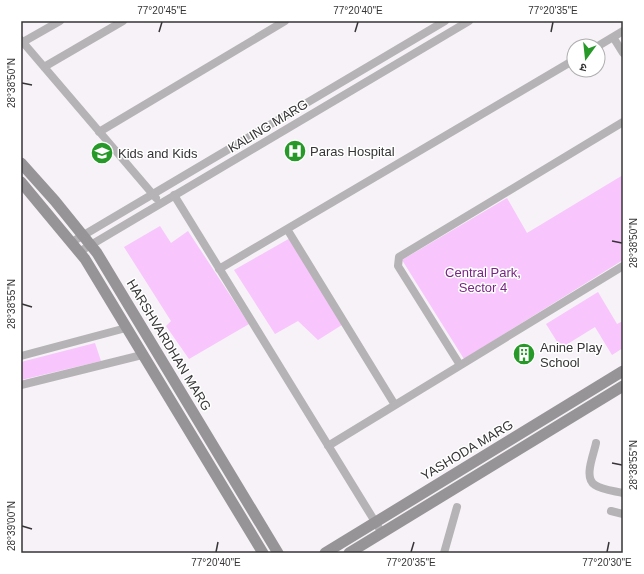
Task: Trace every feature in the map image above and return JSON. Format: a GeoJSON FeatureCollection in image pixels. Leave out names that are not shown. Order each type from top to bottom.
{"type":"FeatureCollection","features":[{"type":"Feature","properties":{"kind":"street"},"geometry":{"type":"LineString","coordinates":[[60,21],[22,41],[161,204]]}},
{"type":"Feature","properties":{"kind":"street"},"geometry":{"type":"LineString","coordinates":[[44,67],[123,21]]}},
{"type":"Feature","properties":{"kind":"street"},"geometry":{"type":"LineString","coordinates":[[100,132],[285,21]]}},
{"type":"Feature","properties":{"kind":"street","name":"KALING MARG"},"geometry":{"type":"LineString","coordinates":[[72,242],[445,21]]}},
{"type":"Feature","properties":{"kind":"street","name":"KALING MARG"},"geometry":{"type":"LineString","coordinates":[[79,252],[469,21]]}},
{"type":"Feature","properties":{"kind":"street"},"geometry":{"type":"LineString","coordinates":[[606,41],[623,31]]}},
{"type":"Feature","properties":{"kind":"street"},"geometry":{"type":"LineString","coordinates":[[613,37],[623,53]]}},
{"type":"Feature","properties":{"kind":"street"},"geometry":{"type":"LineString","coordinates":[[219,269],[566,65]]}},
{"type":"Feature","properties":{"kind":"street"},"geometry":{"type":"LineString","coordinates":[[460,365],[398,266],[399,257],[623,122]]}},
{"type":"Feature","properties":{"kind":"street","name":"HARSHVARDHAN MARG"},"geometry":{"type":"LineString","coordinates":[[21,163],[90,245],[157,351],[278,553]]}},
{"type":"Feature","properties":{"kind":"street"},"geometry":{"type":"LineString","coordinates":[[21,182],[79,252],[264,553]]}},
{"type":"Feature","properties":{"kind":"street"},"geometry":{"type":"LineString","coordinates":[[174,196],[382,533]]}},
{"type":"Feature","properties":{"kind":"street"},"geometry":{"type":"LineString","coordinates":[[287,229],[394,405]]}},
{"type":"Feature","properties":{"kind":"street"},"geometry":{"type":"LineString","coordinates":[[328,446],[623,266]]}},
{"type":"Feature","properties":{"kind":"street"},"geometry":{"type":"LineString","coordinates":[[21,356],[140,324]]}},
{"type":"Feature","properties":{"kind":"street"},"geometry":{"type":"LineString","coordinates":[[21,385],[157,351]]}},
{"type":"Feature","properties":{"kind":"street","name":"YASHODA MARG"},"geometry":{"type":"LineString","coordinates":[[325,553],[623,371]]}},
{"type":"Feature","properties":{"kind":"street","name":"YASHODA MARG"},"geometry":{"type":"LineString","coordinates":[[349,553],[623,386]]}},
{"type":"Feature","properties":{"kind":"street"},"geometry":{"type":"LineString","coordinates":[[596,443],[589,475],[592,481],[595,485],[623,493]]}},
{"type":"Feature","properties":{"kind":"street"},"geometry":{"type":"LineString","coordinates":[[444,553],[457,507]]}},
{"type":"Feature","properties":{"kind":"street"},"geometry":{"type":"LineString","coordinates":[[611,511],[623,514]]}},
{"type":"Feature","properties":{"kind":"green space","name":"Central Park, Sector 4"},"geometry":{"type":"Polygon","coordinates":[[[623,175],[623,260],[464,359],[402,260],[507,198],[527,233],[623,175]]]}},
{"type":"Feature","properties":{"kind":"green space"},"geometry":{"type":"Polygon","coordinates":[[[160,226],[171,243],[188,231],[249,324],[189,359],[166,326],[171,321],[124,247],[160,226]]]}},
{"type":"Feature","properties":{"kind":"green space"},"geometry":{"type":"Polygon","coordinates":[[[292,237],[345,323],[318,340],[298,321],[275,334],[234,270],[292,237]]]}},
{"type":"Feature","properties":{"kind":"green space"},"geometry":{"type":"Polygon","coordinates":[[[598,292],[617,324],[623,321],[623,348],[612,355],[595,327],[561,348],[546,324],[598,292]]]}},
{"type":"Feature","properties":{"kind":"green space"},"geometry":{"type":"Polygon","coordinates":[[[95,343],[101,361],[21,380],[21,362],[95,343]]]}},
{"type":"Feature","properties":{"kind":"place","name":"Paras Hospital"},"geometry":{"type":"Point","coordinates":[295,151]}},
{"type":"Feature","properties":{"kind":"place","name":"Kids and Kids"},"geometry":{"type":"Point","coordinates":[102,153]}},
{"type":"Feature","properties":{"kind":"place","name":"Anine Play School"},"geometry":{"type":"Point","coordinates":[524,354]}}]}
